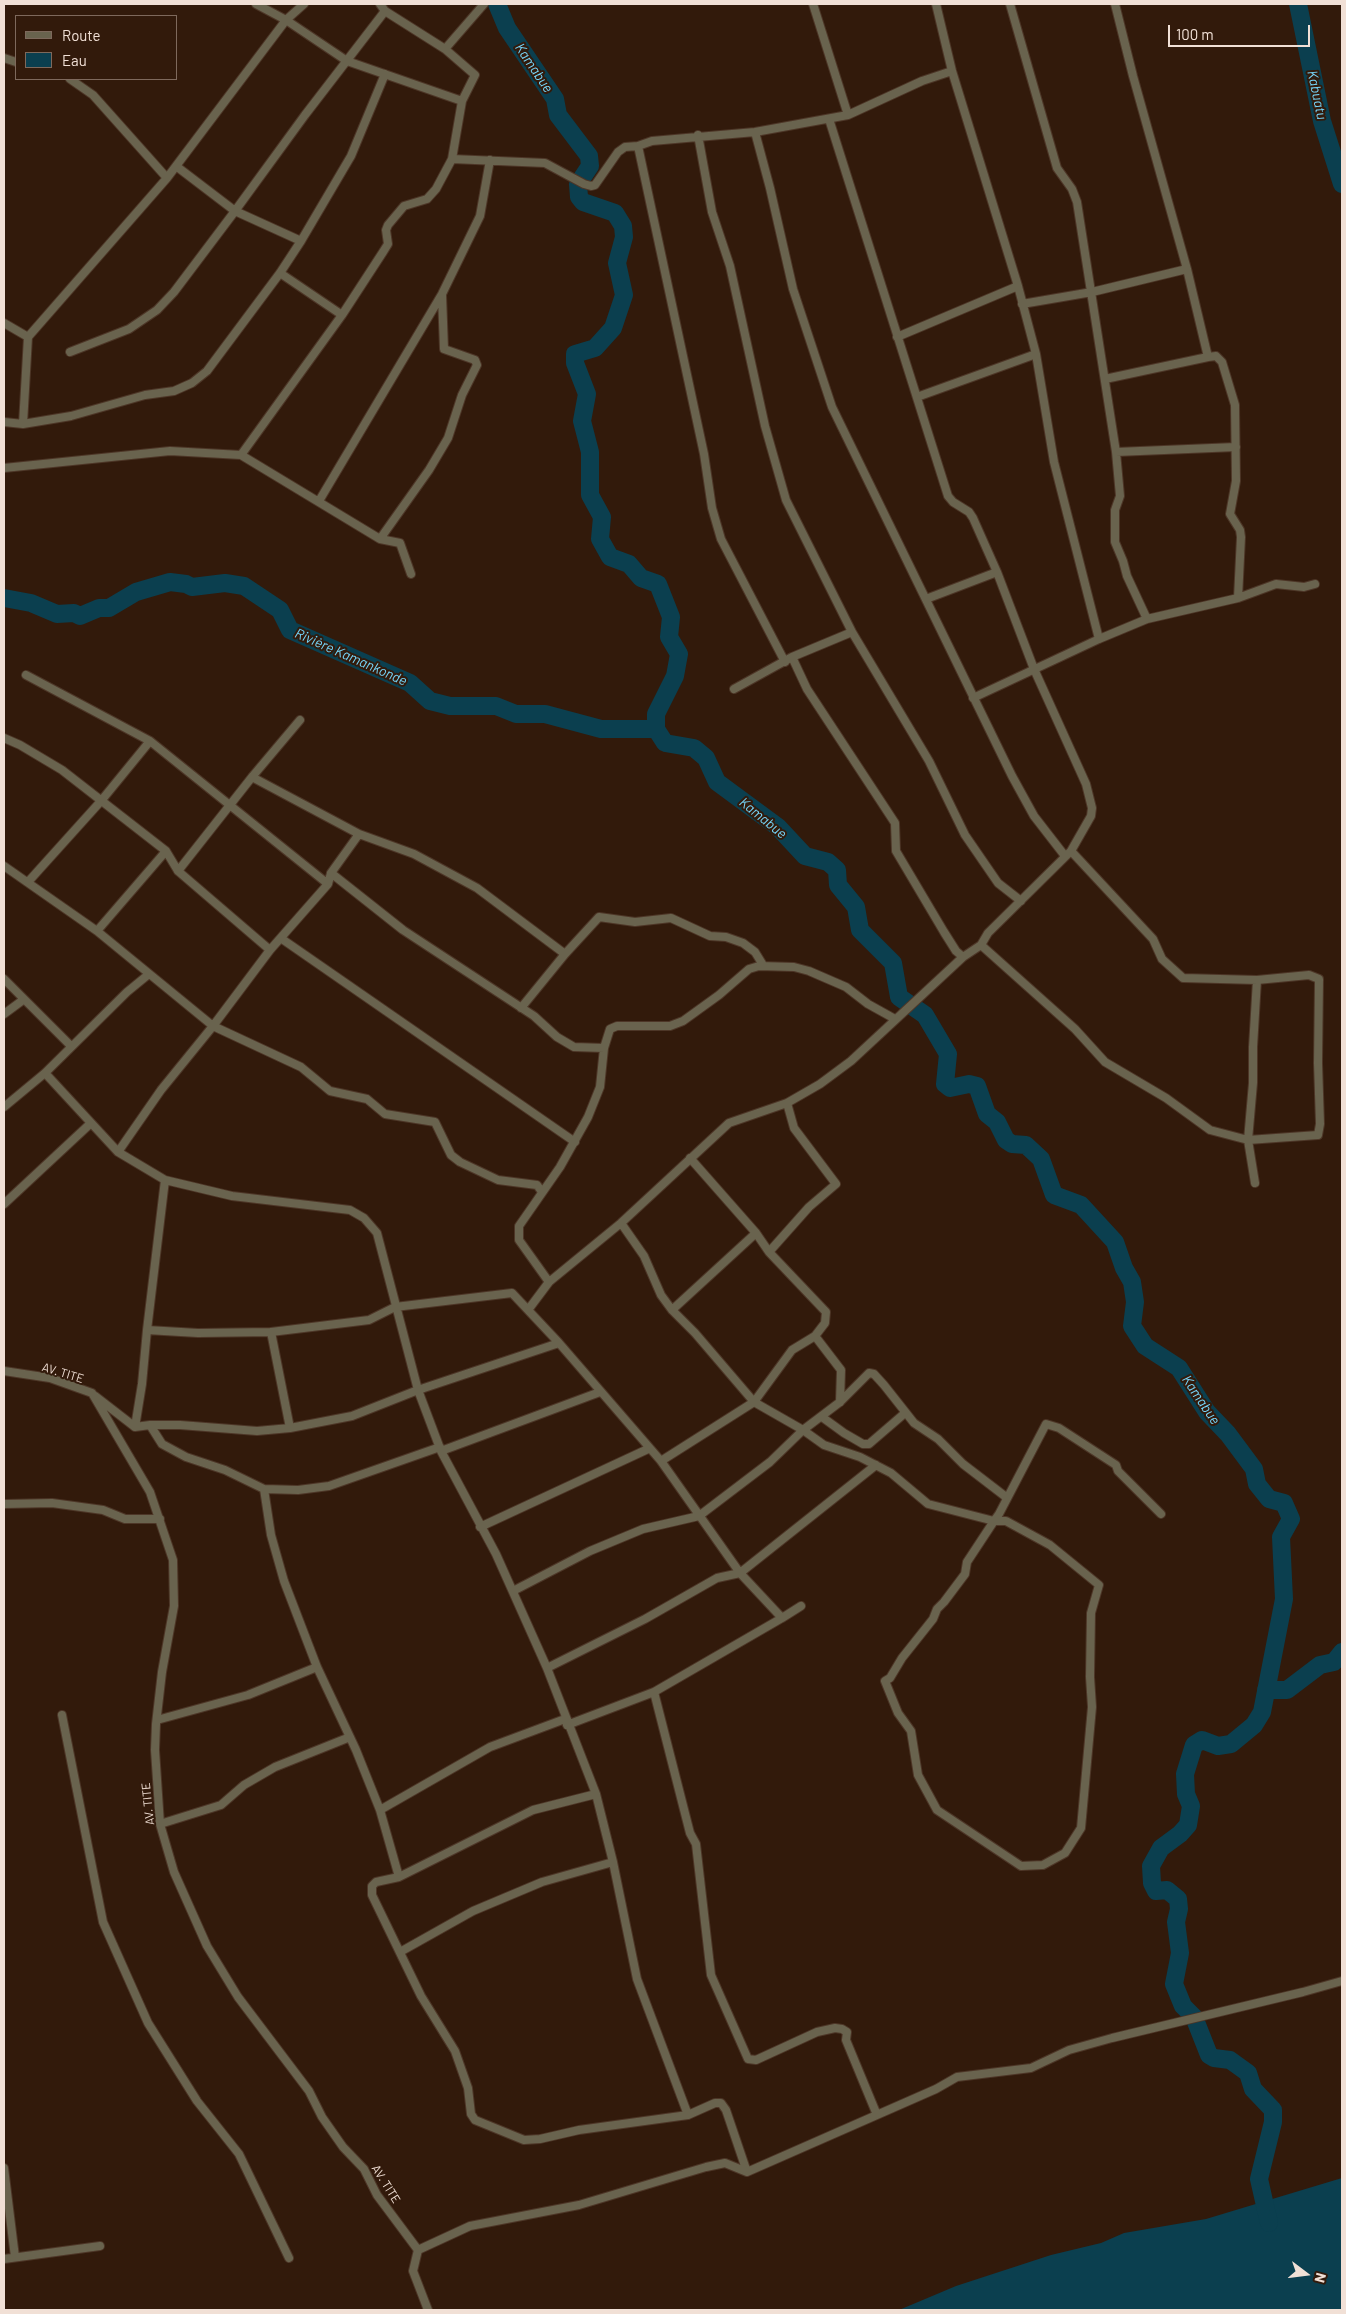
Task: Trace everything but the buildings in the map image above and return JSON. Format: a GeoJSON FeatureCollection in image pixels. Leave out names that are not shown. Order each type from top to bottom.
{"type":"FeatureCollection","features":[{"type":"Feature","properties":{"kind":"street"},"geometry":{"type":"LineString","coordinates":[[256,4],[286,20],[347,61],[462,101]]}},
{"type":"Feature","properties":{"kind":"street"},"geometry":{"type":"LineString","coordinates":[[23,424],[28,337],[167,178],[286,20],[304,4]]}},
{"type":"Feature","properties":{"kind":"street"},"geometry":{"type":"LineString","coordinates":[[446,49],[484,4]]}},
{"type":"Feature","properties":{"kind":"street"},"geometry":{"type":"LineString","coordinates":[[813,4],[848,115]]}},
{"type":"Feature","properties":{"kind":"street"},"geometry":{"type":"LineString","coordinates":[[936,4],[952,71],[1018,286],[1036,354],[1054,462],[1099,639]]}},
{"type":"Feature","properties":{"kind":"street"},"geometry":{"type":"LineString","coordinates":[[1010,4],[1057,168],[1072,189],[1077,202],[1116,452],[1120,496],[1114,514],[1115,542],[1127,576],[1147,619]]}},
{"type":"Feature","properties":{"kind":"street"},"geometry":{"type":"LineString","coordinates":[[1115,4],[1133,76],[1187,269],[1208,357]]}},
{"type":"Feature","properties":{"kind":"street"},"geometry":{"type":"LineString","coordinates":[[70,352],[130,329],[157,310],[174,292],[347,61],[383,7],[446,49],[475,75],[462,101],[452,158],[436,189],[427,199],[404,206],[388,224],[386,230],[388,244],[342,315],[241,455]]}},
{"type":"Feature","properties":{"kind":"street"},"geometry":{"type":"LineString","coordinates":[[452,158],[545,164],[591,186],[600,180],[618,152],[625,148],[638,146],[652,140],[755,132],[848,115],[922,81],[952,71]]}},
{"type":"Feature","properties":{"kind":"street"},"geometry":{"type":"LineString","coordinates":[[4,422],[23,424],[70,416],[145,395],[174,391],[192,383],[207,371],[280,273],[301,241],[351,156],[385,74]]}},
{"type":"Feature","properties":{"kind":"street"},"geometry":{"type":"LineString","coordinates":[[71,80],[93,96],[167,178]]}},
{"type":"Feature","properties":{"kind":"street"},"geometry":{"type":"LineString","coordinates":[[528,1310],[549,1282],[621,1223],[730,1123],[787,1103],[820,1084],[851,1061],[894,1019],[963,957],[981,944],[988,933],[1068,853],[1089,822],[1092,808],[1086,784],[1034,669],[996,572],[969,512],[952,502],[948,496],[828,119]]}},
{"type":"Feature","properties":{"kind":"street"},"geometry":{"type":"LineString","coordinates":[[755,132],[793,289],[832,406],[973,698],[1034,816],[1152,939],[1162,959],[1183,978],[1257,980],[1309,975],[1319,979],[1320,1130],[1318,1135],[1248,1140],[1210,1130],[1166,1098],[1104,1062],[1075,1029],[981,944]]}},
{"type":"Feature","properties":{"kind":"street"},"geometry":{"type":"LineString","coordinates":[[698,135],[712,212],[730,266],[765,426],[786,500],[852,632],[929,760],[965,835],[998,883],[1021,901]]}},
{"type":"Feature","properties":{"kind":"street"},"geometry":{"type":"LineString","coordinates":[[638,146],[704,454],[712,508],[721,539],[788,660],[895,823],[896,851],[915,886],[956,951],[963,957]]}},
{"type":"Feature","properties":{"kind":"street"},"geometry":{"type":"LineString","coordinates":[[319,501],[442,294],[480,216],[490,160]]}},
{"type":"Feature","properties":{"kind":"street"},"geometry":{"type":"LineString","coordinates":[[176,166],[235,211],[301,241]]}},
{"type":"Feature","properties":{"kind":"street"},"geometry":{"type":"LineString","coordinates":[[1022,304],[1092,292],[1187,269]]}},
{"type":"Feature","properties":{"kind":"street"},"geometry":{"type":"LineString","coordinates":[[280,273],[342,315]]}},
{"type":"Feature","properties":{"kind":"street"},"geometry":{"type":"LineString","coordinates":[[897,337],[1018,286]]}},
{"type":"Feature","properties":{"kind":"street"},"geometry":{"type":"LineString","coordinates":[[380,539],[429,470],[448,438],[462,395],[476,365],[474,360],[444,349],[442,294]]}},
{"type":"Feature","properties":{"kind":"street"},"geometry":{"type":"LineString","coordinates":[[4,324],[28,337]]}},
{"type":"Feature","properties":{"kind":"street"},"geometry":{"type":"LineString","coordinates":[[917,397],[1036,354]]}},
{"type":"Feature","properties":{"kind":"street"},"geometry":{"type":"LineString","coordinates":[[1105,379],[1208,357],[1216,356],[1220,358],[1227,374],[1235,405],[1236,481],[1230,514],[1240,530],[1241,537],[1238,598]]}},
{"type":"Feature","properties":{"kind":"street"},"geometry":{"type":"LineString","coordinates":[[1116,452],[1236,447]]}},
{"type":"Feature","properties":{"kind":"street"},"geometry":{"type":"LineString","coordinates":[[4,468],[170,452],[241,455],[380,539],[400,543],[411,574]]}},
{"type":"Feature","properties":{"kind":"street"},"geometry":{"type":"LineString","coordinates":[[926,600],[996,572]]}},
{"type":"Feature","properties":{"kind":"street"},"geometry":{"type":"LineString","coordinates":[[973,698],[1099,639],[1147,619],[1238,598],[1276,584],[1304,587],[1314,584]]}},
{"type":"Feature","properties":{"kind":"street"},"geometry":{"type":"LineString","coordinates":[[734,689],[788,660],[852,632]]}},
{"type":"Feature","properties":{"kind":"street"},"geometry":{"type":"LineString","coordinates":[[26,675],[150,740],[232,804],[328,884]]}},
{"type":"Feature","properties":{"kind":"street"},"geometry":{"type":"LineString","coordinates":[[178,871],[252,777],[300,720]]}},
{"type":"Feature","properties":{"kind":"street"},"geometry":{"type":"LineString","coordinates":[[4,738],[20,745],[62,770],[166,851],[178,871],[270,950]]}},
{"type":"Feature","properties":{"kind":"street"},"geometry":{"type":"LineString","coordinates":[[28,882],[101,801],[150,740]]}},
{"type":"Feature","properties":{"kind":"street"},"geometry":{"type":"LineString","coordinates":[[252,777],[359,834],[414,854],[477,888],[565,954]]}},
{"type":"Feature","properties":{"kind":"street"},"geometry":{"type":"LineString","coordinates":[[118,1152],[161,1090],[214,1026],[270,950],[282,939],[328,884],[331,873],[359,834]]}},
{"type":"Feature","properties":{"kind":"street"},"geometry":{"type":"LineString","coordinates":[[97,931],[166,851]]}},
{"type":"Feature","properties":{"kind":"street"},"geometry":{"type":"LineString","coordinates":[[4,866],[97,931],[214,1026],[301,1067],[330,1092],[367,1099],[385,1114],[435,1122],[451,1154],[460,1162],[498,1180],[537,1185],[542,1192]]}},
{"type":"Feature","properties":{"kind":"street"},"geometry":{"type":"LineString","coordinates":[[331,873],[403,930],[534,1016],[557,1037],[574,1047],[604,1048]]}},
{"type":"Feature","properties":{"kind":"street"},"geometry":{"type":"LineString","coordinates":[[521,1008],[565,954],[599,917],[635,922],[670,918],[710,936],[726,937],[743,943],[755,952],[763,965]]}},
{"type":"Feature","properties":{"kind":"street"},"geometry":{"type":"LineString","coordinates":[[282,939],[574,1142]]}},
{"type":"Feature","properties":{"kind":"street"},"geometry":{"type":"LineString","coordinates":[[549,1282],[518,1240],[518,1233],[522,1218],[542,1192],[574,1142],[600,1087],[604,1048],[610,1030],[624,1025],[670,1026],[719,995],[749,969],[763,965],[794,967],[846,986],[868,1004],[894,1019]]}},
{"type":"Feature","properties":{"kind":"street"},"geometry":{"type":"LineString","coordinates":[[4,1107],[45,1073],[127,992],[149,974]]}},
{"type":"Feature","properties":{"kind":"street"},"geometry":{"type":"LineString","coordinates":[[5,980],[71,1046]]}},
{"type":"Feature","properties":{"kind":"street"},"geometry":{"type":"LineString","coordinates":[[1255,1183],[1248,1140],[1254,1083],[1253,1047],[1257,980]]}},
{"type":"Feature","properties":{"kind":"street"},"geometry":{"type":"LineString","coordinates":[[4,1014],[23,1000]]}},
{"type":"Feature","properties":{"kind":"street"},"geometry":{"type":"LineString","coordinates":[[45,1073],[118,1152],[165,1180],[232,1196],[350,1210],[364,1218],[377,1233],[418,1390],[441,1449],[480,1527],[496,1554],[513,1591],[596,1794],[613,1862],[637,1979],[688,2115]]}},
{"type":"Feature","properties":{"kind":"street"},"geometry":{"type":"LineString","coordinates":[[769,1252],[808,1207],[836,1184],[794,1128],[787,1103]]}},
{"type":"Feature","properties":{"kind":"street"},"geometry":{"type":"LineString","coordinates":[[4,1204],[91,1123]]}},
{"type":"Feature","properties":{"kind":"street"},"geometry":{"type":"LineString","coordinates":[[661,1461],[754,1402],[792,1350],[816,1336],[825,1323],[826,1312],[769,1252],[756,1233],[690,1158]]}},
{"type":"Feature","properties":{"kind":"street"},"geometry":{"type":"LineString","coordinates":[[135,1427],[165,1180]]}},
{"type":"Feature","properties":{"kind":"street"},"geometry":{"type":"LineString","coordinates":[[621,1223],[644,1256],[661,1295],[672,1310],[695,1333],[754,1402],[803,1430],[824,1445],[876,1464],[891,1473],[928,1504],[994,1521],[1006,1521],[1050,1545],[1100,1585],[1092,1613],[1090,1657],[1092,1707],[1081,1828],[1065,1853],[1043,1865],[1021,1866],[937,1810],[918,1775],[911,1731],[898,1713],[885,1685],[885,1681],[890,1678],[937,1609],[965,1574],[967,1562],[994,1521],[1046,1424],[1059,1428],[1116,1464],[1118,1471],[1161,1514]]}},
{"type":"Feature","properties":{"kind":"street"},"geometry":{"type":"LineString","coordinates":[[672,1310],[756,1233]]}},
{"type":"Feature","properties":{"kind":"street"},"geometry":{"type":"LineString","coordinates":[[148,1330],[198,1333],[271,1332],[369,1320],[395,1307],[510,1293],[516,1295],[648,1449],[661,1461],[740,1573],[782,1618]]}},
{"type":"Feature","properties":{"kind":"street"},"geometry":{"type":"LineString","coordinates":[[271,1332],[290,1428]]}},
{"type":"Feature","properties":{"kind":"street"},"geometry":{"type":"LineString","coordinates":[[816,1336],[842,1370],[840,1402]]}},
{"type":"Feature","properties":{"kind":"street"},"geometry":{"type":"LineString","coordinates":[[92,1394],[135,1427],[180,1425],[257,1431],[290,1428],[352,1416],[418,1390],[559,1343]]}},
{"type":"Feature","properties":{"kind":"street","name":"AV. TITE"},"geometry":{"type":"LineString","coordinates":[[4,1371],[50,1378],[92,1394],[150,1492],[173,1560],[174,1606],[157,1720],[155,1750],[160,1824],[174,1872],[207,1946],[238,1997],[308,2091],[322,2117],[343,2147],[364,2169],[378,2194],[418,2250]]}},
{"type":"Feature","properties":{"kind":"street"},"geometry":{"type":"LineString","coordinates":[[513,1591],[590,1551],[643,1530],[699,1516],[770,1462],[803,1430],[840,1402],[871,1372],[884,1384],[914,1423],[938,1439],[964,1464],[1006,1497]]}},
{"type":"Feature","properties":{"kind":"street"},"geometry":{"type":"LineString","coordinates":[[150,1425],[162,1444],[186,1457],[225,1470],[264,1490],[298,1490],[329,1486],[441,1449],[600,1392]]}},
{"type":"Feature","properties":{"kind":"street"},"geometry":{"type":"LineString","coordinates":[[822,1417],[844,1434],[863,1444],[869,1444],[905,1413]]}},
{"type":"Feature","properties":{"kind":"street"},"geometry":{"type":"LineString","coordinates":[[480,1527],[648,1449]]}},
{"type":"Feature","properties":{"kind":"street"},"geometry":{"type":"LineString","coordinates":[[546,1668],[645,1619],[717,1578],[740,1573],[876,1464]]}},
{"type":"Feature","properties":{"kind":"street"},"geometry":{"type":"LineString","coordinates":[[264,1490],[271,1535],[284,1580],[317,1667],[350,1737],[380,1810],[399,1877]]}},
{"type":"Feature","properties":{"kind":"street"},"geometry":{"type":"LineString","coordinates":[[4,1504],[52,1503],[103,1510],[125,1520],[160,1519]]}},
{"type":"Feature","properties":{"kind":"street"},"geometry":{"type":"LineString","coordinates":[[380,1810],[490,1746],[654,1692],[801,1606]]}},
{"type":"Feature","properties":{"kind":"street"},"geometry":{"type":"LineString","coordinates":[[157,1720],[248,1695],[317,1667]]}},
{"type":"Feature","properties":{"kind":"street"},"geometry":{"type":"LineString","coordinates":[[654,1692],[690,1833],[696,1844],[711,1974],[748,2059],[756,2060],[817,2032],[835,2028],[842,2029],[847,2032],[846,2040],[877,2115]]}},
{"type":"Feature","properties":{"kind":"street"},"geometry":{"type":"LineString","coordinates":[[62,1714],[102,1922],[148,2023],[197,2101],[239,2154],[289,2258]]}},
{"type":"Feature","properties":{"kind":"street"},"geometry":{"type":"LineString","coordinates":[[160,1824],[221,1805],[244,1785],[275,1767],[350,1737]]}},
{"type":"Feature","properties":{"kind":"street"},"geometry":{"type":"LineString","coordinates":[[596,1794],[533,1810],[399,1877],[376,1882],[372,1886],[371,1892],[422,1996],[455,2051],[468,2088],[471,2114],[475,2120],[524,2140],[540,2139],[579,2130],[688,2115],[715,2103],[721,2103],[726,2110],[747,2172]]}},
{"type":"Feature","properties":{"kind":"street"},"geometry":{"type":"LineString","coordinates":[[400,1952],[473,1911],[542,1882],[613,1862]]}},
{"type":"Feature","properties":{"kind":"street"},"geometry":{"type":"LineString","coordinates":[[428,2310],[413,2272],[418,2250],[470,2226],[579,2205],[725,2163],[747,2172],[877,2115],[957,2077],[1031,2068],[1069,2050],[1342,1981]]}},
{"type":"Feature","properties":{"kind":"street"},"geometry":{"type":"LineString","coordinates":[[4,2168],[15,2257]]}},
{"type":"Feature","properties":{"kind":"street"},"geometry":{"type":"LineString","coordinates":[[4,2259],[100,2246]]}},
{"type":"Feature","properties":{"kind":"water"},"geometry":{"type":"Polygon","coordinates":[[[1342,2178],[1342,2310],[899,2310],[956,2286],[1051,2255],[1101,2243],[1124,2233],[1206,2219],[1342,2178]]]}},
{"type":"Feature","properties":{"kind":"waterway","name":"Kamabue"},"geometry":{"type":"LineString","coordinates":[[497,4],[507,28],[555,99],[558,115],[589,156],[590,166],[578,184],[579,197],[583,202],[615,213],[623,226],[624,237],[617,263],[624,295],[613,328],[595,348],[575,354],[575,363],[587,394],[582,421],[590,452],[590,495],[602,517],[600,539],[610,557],[629,564],[641,578],[658,584],[671,617],[669,637],[679,654],[675,676],[656,714],[656,729],[665,743],[694,748],[706,758],[717,782],[778,827],[805,856],[828,862],[837,870],[838,885],[856,907],[860,930],[893,963],[899,997],[925,1015],[948,1054],[945,1084],[950,1088],[969,1084],[977,1086],[987,1114],[997,1122],[1006,1140],[1012,1144],[1026,1145],[1041,1159],[1054,1195],[1081,1205],[1115,1242],[1124,1268],[1132,1282],[1135,1302],[1132,1326],[1145,1346],[1179,1368],[1207,1412],[1228,1434],[1254,1469],[1257,1484],[1269,1499],[1284,1503],[1291,1519],[1281,1537],[1284,1599],[1262,1712],[1254,1725],[1231,1744],[1218,1746],[1202,1740],[1194,1745],[1185,1774],[1186,1794],[1191,1806],[1188,1825],[1180,1834],[1161,1848],[1151,1866],[1152,1883],[1156,1891],[1167,1890],[1178,1899],[1179,1909],[1176,1922],[1180,1953],[1174,1984],[1183,2006],[1194,2017],[1209,2055],[1214,2058],[1230,2060],[1248,2073],[1253,2089],[1273,2110],[1273,2122],[1259,2179],[1269,2223]]}},
{"type":"Feature","properties":{"kind":"waterway","name":"Kabuatu"},"geometry":{"type":"LineString","coordinates":[[1298,4],[1322,121],[1342,184]]}},
{"type":"Feature","properties":{"kind":"waterway","name":"Rivière Kamankonde"},"geometry":{"type":"LineString","coordinates":[[4,598],[31,603],[57,614],[74,613],[80,616],[99,608],[109,608],[136,592],[170,582],[186,584],[192,587],[225,583],[244,586],[280,610],[290,630],[410,683],[430,701],[450,706],[496,706],[516,714],[545,714],[601,729],[656,729]]}},
{"type":"Feature","properties":{"kind":"waterway","name":"Kabuatu"},"geometry":{"type":"LineString","coordinates":[[1266,1690],[1287,1690],[1320,1665],[1334,1662],[1342,1652]]}}]}
